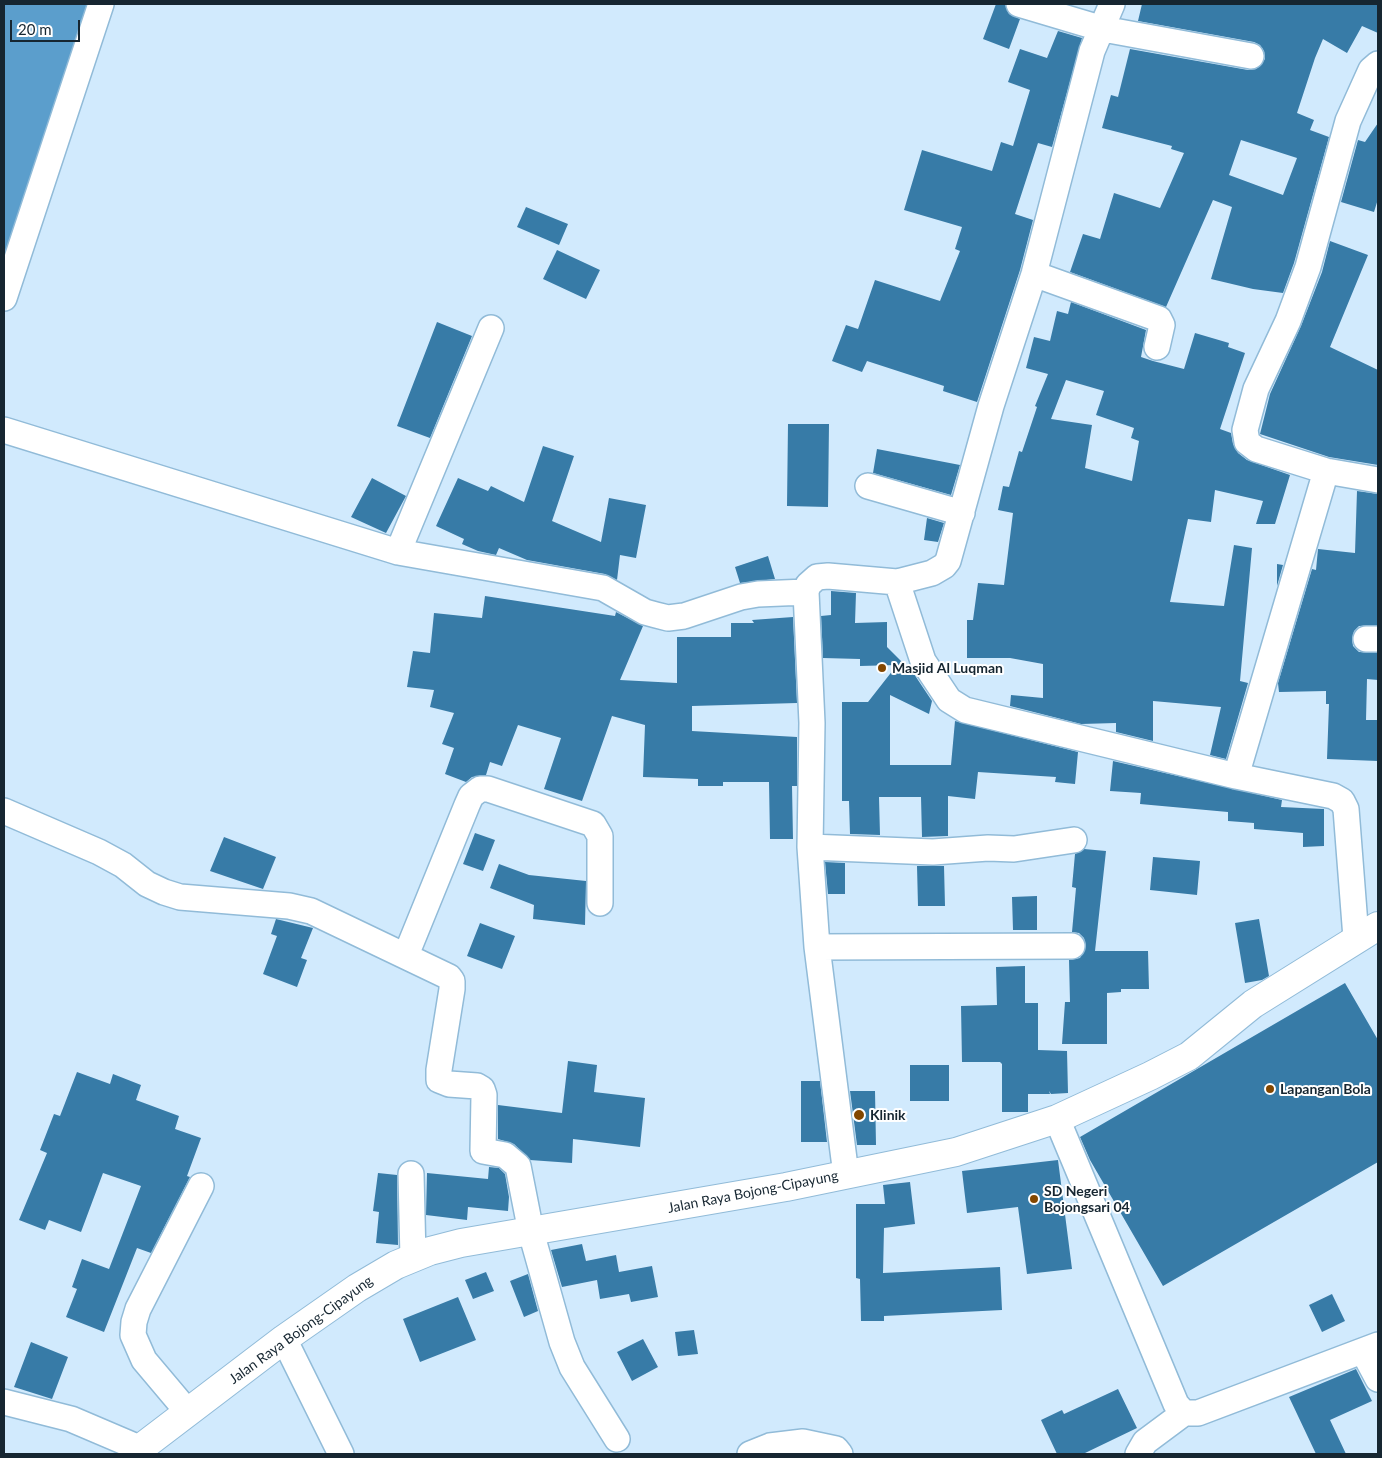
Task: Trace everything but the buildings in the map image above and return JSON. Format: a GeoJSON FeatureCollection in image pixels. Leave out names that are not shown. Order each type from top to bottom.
{"type":"FeatureCollection","features":[{"type":"Feature","properties":{"kind":"street"},"geometry":{"type":"LineString","coordinates":[[4,298],[101,4]]}},
{"type":"Feature","properties":{"kind":"street"},"geometry":{"type":"LineString","coordinates":[[1019,4],[1103,29],[1251,56]]}},
{"type":"Feature","properties":{"kind":"street"},"geometry":{"type":"LineString","coordinates":[[846,1174],[817,947],[810,847],[812,723],[806,592],[812,580],[828,576],[898,582],[932,572],[944,566],[948,560],[991,406],[1034,274],[1092,51],[1103,29],[1112,4]]}},
{"type":"Feature","properties":{"kind":"street"},"geometry":{"type":"LineString","coordinates":[[1378,64],[1371,70],[1348,121],[1308,267],[1288,321],[1256,389],[1245,430],[1245,436],[1250,447],[1326,471],[1378,480]]}},
{"type":"Feature","properties":{"kind":"street"},"geometry":{"type":"LineString","coordinates":[[1034,274],[1159,319],[1162,325],[1157,347]]}},
{"type":"Feature","properties":{"kind":"street"},"geometry":{"type":"LineString","coordinates":[[398,552],[492,328]]}},
{"type":"Feature","properties":{"kind":"street"},"geometry":{"type":"LineString","coordinates":[[4,430],[398,552],[604,588],[645,612],[668,618],[684,616],[741,597],[758,594],[806,592]]}},
{"type":"Feature","properties":{"kind":"street"},"geometry":{"type":"LineString","coordinates":[[1236,776],[1326,471]]}},
{"type":"Feature","properties":{"kind":"street"},"geometry":{"type":"LineString","coordinates":[[868,486],[962,513]]}},
{"type":"Feature","properties":{"kind":"street"},"geometry":{"type":"LineString","coordinates":[[898,582],[923,661],[949,700],[965,710],[1236,776],[1333,796],[1342,802],[1346,809],[1367,932]]}},
{"type":"Feature","properties":{"kind":"street"},"geometry":{"type":"LineString","coordinates":[[406,955],[471,796],[480,789],[488,789],[593,824],[600,836],[600,903]]}},
{"type":"Feature","properties":{"kind":"street"},"geometry":{"type":"LineString","coordinates":[[4,811],[100,852],[123,865],[147,884],[164,892],[180,897],[263,902],[296,908],[328,918],[444,973],[452,981],[439,1080],[449,1084],[477,1086],[482,1090],[484,1095],[483,1151],[486,1154],[505,1155],[518,1166],[531,1232],[562,1342],[572,1367],[617,1439]]}},
{"type":"Feature","properties":{"kind":"street"},"geometry":{"type":"LineString","coordinates":[[810,847],[933,852],[988,848],[1014,849],[1074,840]]}},
{"type":"Feature","properties":{"kind":"street","name":"Jalan Raya Bojong-Cipayung"},"geometry":{"type":"LineString","coordinates":[[136,1451],[284,1339],[375,1276],[412,1258],[461,1243],[777,1189],[956,1152],[1057,1119],[1189,1056],[1252,1004],[1367,932]]}},
{"type":"Feature","properties":{"kind":"street"},"geometry":{"type":"LineString","coordinates":[[817,947],[1072,946]]}},
{"type":"Feature","properties":{"kind":"street"},"geometry":{"type":"LineString","coordinates":[[1057,1119],[1176,1404],[1184,1413]]}},
{"type":"Feature","properties":{"kind":"street"},"geometry":{"type":"LineString","coordinates":[[411,1174],[412,1258]]}},
{"type":"Feature","properties":{"kind":"street"},"geometry":{"type":"LineString","coordinates":[[187,1411],[144,1360],[133,1336],[134,1322],[138,1309],[201,1186]]}},
{"type":"Feature","properties":{"kind":"street"},"geometry":{"type":"LineString","coordinates":[[284,1339],[341,1454]]}},
{"type":"Feature","properties":{"kind":"street"},"geometry":{"type":"LineString","coordinates":[[1138,1454],[1145,1442],[1184,1413],[1198,1413],[1371,1348],[1378,1379]]}},
{"type":"Feature","properties":{"kind":"street"},"geometry":{"type":"LineString","coordinates":[[4,1402],[71,1419],[136,1451]]}},
{"type":"Feature","properties":{"kind":"street"},"geometry":{"type":"LineString","coordinates":[[750,1454],[770,1446],[803,1442],[836,1449],[840,1454]]}},
{"type":"Feature","properties":{"kind":"water"},"geometry":{"type":"Polygon","coordinates":[[[4,4],[100,4],[4,303],[4,4]]]}},
{"type":"Feature","properties":{"kind":"place","name":"Masjid Al Luqman"},"geometry":{"type":"Point","coordinates":[882,668]}},
{"type":"Feature","properties":{"kind":"place","name":"Lapangan Bola"},"geometry":{"type":"Point","coordinates":[1270,1089]}},
{"type":"Feature","properties":{"kind":"place","name":"Klinik"},"geometry":{"type":"Point","coordinates":[859,1115]}},
{"type":"Feature","properties":{"kind":"place","name":"SD Negeri Bojongsari 04"},"geometry":{"type":"Point","coordinates":[1034,1199]}}]}
